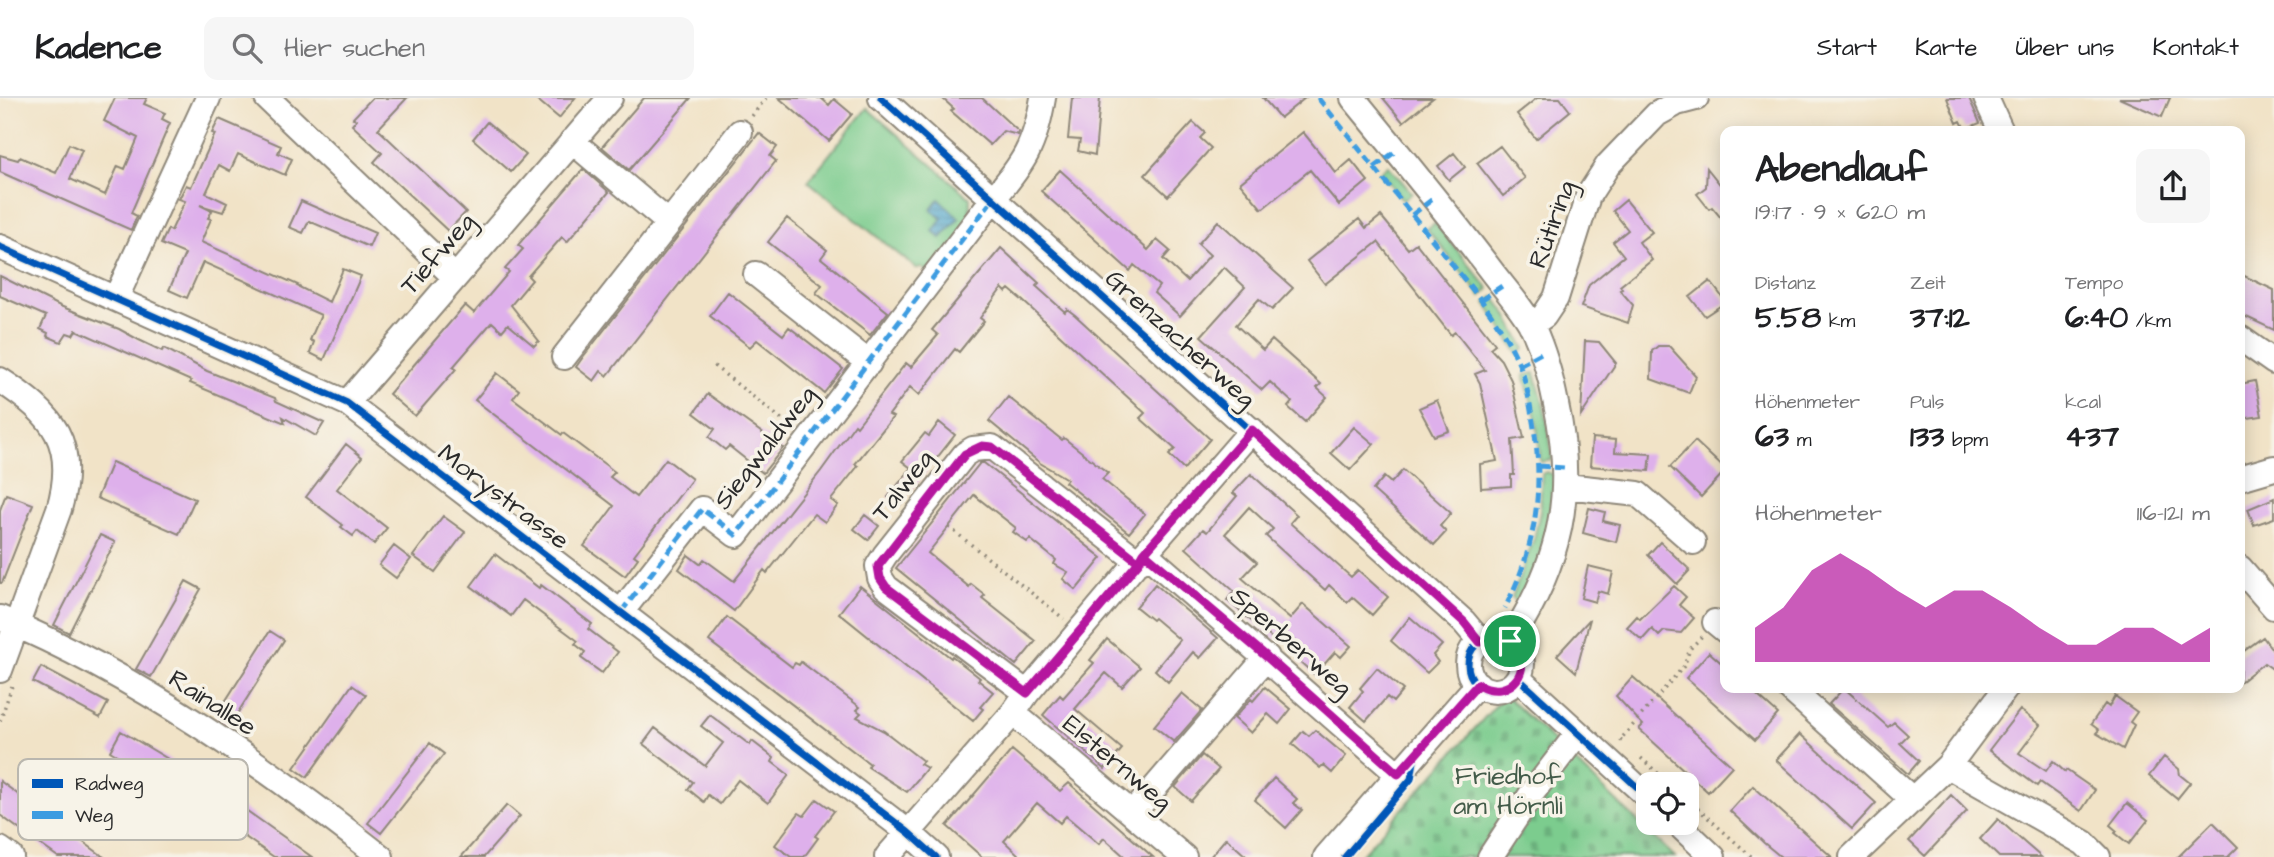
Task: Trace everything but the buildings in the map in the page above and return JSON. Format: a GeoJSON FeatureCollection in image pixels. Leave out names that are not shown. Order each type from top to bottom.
{"type":"FeatureCollection","features":[{"type":"Feature","properties":{"kind":"street"},"geometry":{"type":"LineString","coordinates":[[116,298],[208,98]]}},
{"type":"Feature","properties":{"kind":"street"},"geometry":{"type":"LineString","coordinates":[[267,98],[455,277]]}},
{"type":"Feature","properties":{"kind":"street","name":"Tiefweg"},"geometry":{"type":"LineString","coordinates":[[347,403],[610,98]]}},
{"type":"Feature","properties":{"kind":"street","name":"Grenzacherweg"},"geometry":{"type":"LineString","coordinates":[[881,98],[1464,622],[1480,642]]}},
{"type":"Feature","properties":{"kind":"street","name":"Siegwaldweg"},"geometry":{"type":"LineString","coordinates":[[621,612],[702,509],[736,534],[1018,170],[1038,128],[1043,98]]}},
{"type":"Feature","properties":{"kind":"street"},"geometry":{"type":"LineString","coordinates":[[1353,98],[1467,239],[1531,325],[1551,378],[1564,439],[1566,485],[1563,515],[1536,596],[1510,641]]}},
{"type":"Feature","properties":{"kind":"street","name":"Rütiring"},"geometry":{"type":"LineString","coordinates":[[1531,325],[1544,316],[1556,298],[1588,196],[1608,165],[1657,114],[1677,103],[1696,98]]}},
{"type":"Feature","properties":{"kind":"street"},"geometry":{"type":"LineString","coordinates":[[1986,98],[1999,126]]}},
{"type":"Feature","properties":{"kind":"street"},"geometry":{"type":"LineString","coordinates":[[564,357],[740,132]]}},
{"type":"Feature","properties":{"kind":"street"},"geometry":{"type":"LineString","coordinates":[[572,141],[669,223]]}},
{"type":"Feature","properties":{"kind":"street","name":"Morystrasse"},"geometry":{"type":"LineString","coordinates":[[0,247],[347,403],[908,832],[936,857]]}},
{"type":"Feature","properties":{"kind":"street"},"geometry":{"type":"LineString","coordinates":[[755,274],[869,363]]}},
{"type":"Feature","properties":{"kind":"street"},"geometry":{"type":"LineString","coordinates":[[2245,342],[2274,362]]}},
{"type":"Feature","properties":{"kind":"street"},"geometry":{"type":"LineString","coordinates":[[0,380],[36,405],[54,428],[62,445],[66,465],[59,509],[8,622],[0,670]]}},
{"type":"Feature","properties":{"kind":"street"},"geometry":{"type":"LineString","coordinates":[[887,857],[1252,430]]}},
{"type":"Feature","properties":{"kind":"street","name":"Talweg"},"geometry":{"type":"LineString","coordinates":[[1020,703],[886,587],[880,578],[878,566],[885,555],[965,454],[982,446],[992,447],[1142,557]]}},
{"type":"Feature","properties":{"kind":"street"},"geometry":{"type":"LineString","coordinates":[[2245,477],[2274,468]]}},
{"type":"Feature","properties":{"kind":"street"},"geometry":{"type":"LineString","coordinates":[[1566,485],[1638,494],[1693,542]]}},
{"type":"Feature","properties":{"kind":"street","name":"Sperberweg"},"geometry":{"type":"LineString","coordinates":[[1142,557],[1267,657],[1398,774]]}},
{"type":"Feature","properties":{"kind":"street"},"geometry":{"type":"LineString","coordinates":[[2245,574],[2274,607]]}},
{"type":"Feature","properties":{"kind":"street","name":"Rainallee"},"geometry":{"type":"LineString","coordinates":[[8,622],[84,659],[182,716],[248,759]]}},
{"type":"Feature","properties":{"kind":"street"},"geometry":{"type":"LineString","coordinates":[[1495,637],[1510,641],[1520,654],[1522,662],[1518,678],[1512,685],[1495,691],[1478,684],[1469,671],[1474,647],[1495,637]]}},
{"type":"Feature","properties":{"kind":"street"},"geometry":{"type":"LineString","coordinates":[[1133,813],[1267,657]]}},
{"type":"Feature","properties":{"kind":"street"},"geometry":{"type":"LineString","coordinates":[[1518,678],[1578,733],[1611,742],[1636,779]]}},
{"type":"Feature","properties":{"kind":"street"},"geometry":{"type":"LineString","coordinates":[[1326,857],[1478,684]]}},
{"type":"Feature","properties":{"kind":"street"},"geometry":{"type":"LineString","coordinates":[[1794,693],[1913,800]]}},
{"type":"Feature","properties":{"kind":"street"},"geometry":{"type":"LineString","coordinates":[[1852,857],[1948,766],[2002,693]]}},
{"type":"Feature","properties":{"kind":"street","name":"Elsternweg"},"geometry":{"type":"LineString","coordinates":[[1020,703],[1133,813],[1184,857]]}},
{"type":"Feature","properties":{"kind":"street"},"geometry":{"type":"LineString","coordinates":[[1490,857],[1532,793],[1578,733]]}},
{"type":"Feature","properties":{"kind":"street","name":"Rainallee"},"geometry":{"type":"LineString","coordinates":[[248,759],[381,857]]}},
{"type":"Feature","properties":{"kind":"street"},"geometry":{"type":"LineString","coordinates":[[1948,766],[2084,843],[2098,857]]}},
{"type":"Feature","properties":{"kind":"street"},"geometry":{"type":"LineString","coordinates":[[1690,835],[1713,857]]}},
{"type":"Feature","properties":{"kind":"street"},"geometry":{"type":"LineString","coordinates":[[0,849],[11,857]]}},
{"type":"Feature","properties":{"kind":"path"},"geometry":{"type":"LineString","coordinates":[[714,366],[809,440]]}},
{"type":"Feature","properties":{"kind":"path"},"geometry":{"type":"LineString","coordinates":[[949,527],[1079,631]]}},
{"type":"Feature","properties":{"kind":"path"},"geometry":{"type":"LineString","coordinates":[[1630,749],[1611,742],[1684,666],[1690,649],[1720,626]]}},
{"type":"Feature","properties":{"kind":"path"},"geometry":{"type":"LineString","coordinates":[[1640,758],[1656,772]]}},
{"type":"Feature","properties":{"kind":"path"},"geometry":{"type":"LineString","coordinates":[[1699,810],[1752,857]]}},
{"type":"Feature","properties":{"kind":"green space"},"geometry":{"type":"Polygon","coordinates":[[[867,108],[970,198],[970,225],[931,274],[920,267],[917,269],[808,181],[867,108]]]}},
{"type":"Feature","properties":{"kind":"green space"},"geometry":{"type":"Polygon","coordinates":[[[1388,165],[1412,193],[1403,200],[1380,172],[1388,165]]]}},
{"type":"Feature","properties":{"kind":"green space"},"geometry":{"type":"Polygon","coordinates":[[[1435,223],[1489,289],[1481,296],[1427,229],[1435,223]]]}},
{"type":"Feature","properties":{"kind":"green space"},"geometry":{"type":"Polygon","coordinates":[[[1494,297],[1506,313],[1525,349],[1518,354],[1486,303],[1494,297]]]}},
{"type":"Feature","properties":{"kind":"green space"},"geometry":{"type":"Polygon","coordinates":[[[1535,373],[1546,416],[1552,460],[1541,462],[1536,418],[1524,375],[1535,373]]]}},
{"type":"Feature","properties":{"kind":"green space"},"geometry":{"type":"Polygon","coordinates":[[[1546,472],[1557,479],[1540,560],[1520,603],[1512,598],[1534,539],[1540,512],[1542,474],[1546,472]]]}},
{"type":"Feature","properties":{"kind":"green space","name":"Friedhof am Hörnli"},"geometry":{"type":"Polygon","coordinates":[[[1505,695],[1636,820],[1636,835],[1652,835],[1675,857],[1359,857],[1505,695]]]}},
{"type":"Feature","properties":{"kind":"water"},"geometry":{"type":"Polygon","coordinates":[[[939,199],[959,218],[941,238],[933,231],[942,219],[931,209],[939,199]]]}},
{"type":"Feature","properties":{"kind":"marked path"},"geometry":{"type":"LineString","coordinates":[[1318,98],[1481,300],[1507,339],[1521,370],[1536,442],[1538,491],[1525,561],[1505,608]]}},
{"type":"Feature","properties":{"kind":"marked path"},"geometry":{"type":"LineString","coordinates":[[1374,168],[1396,151]]}},
{"type":"Feature","properties":{"kind":"marked path"},"geometry":{"type":"LineString","coordinates":[[1412,215],[1434,198]]}},
{"type":"Feature","properties":{"kind":"marked path"},"geometry":{"type":"LineString","coordinates":[[621,612],[702,509],[736,535],[993,199]]}},
{"type":"Feature","properties":{"kind":"marked path"},"geometry":{"type":"LineString","coordinates":[[1481,300],[1502,286]]}},
{"type":"Feature","properties":{"kind":"marked path"},"geometry":{"type":"LineString","coordinates":[[1519,365],[1543,352]]}},
{"type":"Feature","properties":{"kind":"marked path"},"geometry":{"type":"LineString","coordinates":[[1539,466],[1565,468]]}},
{"type":"Feature","properties":{"kind":"cycle path"},"geometry":{"type":"LineString","coordinates":[[881,98],[1464,622],[1480,641]]}},
{"type":"Feature","properties":{"kind":"cycle path"},"geometry":{"type":"LineString","coordinates":[[0,247],[347,403],[908,832],[936,857]]}},
{"type":"Feature","properties":{"kind":"cycle path"},"geometry":{"type":"LineString","coordinates":[[1495,637],[1514,645],[1522,664],[1514,683],[1495,691],[1476,683],[1468,664],[1476,645],[1495,637]]}},
{"type":"Feature","properties":{"kind":"cycle path"},"geometry":{"type":"LineString","coordinates":[[1518,678],[1636,786]]}},
{"type":"Feature","properties":{"kind":"cycle path"},"geometry":{"type":"LineString","coordinates":[[1345,857],[1411,779],[1415,756]]}},
{"type":"Feature","properties":{"kind":"route"},"geometry":{"type":"LineString","coordinates":[[1510,641],[1495,637],[1480,642],[1464,622],[1252,430],[1144,553],[1139,562],[1027,693],[886,587],[880,578],[878,566],[965,454],[982,446],[992,447],[1139,562],[1144,553],[1267,657],[1398,774],[1478,684],[1495,691],[1512,685],[1518,678],[1522,662],[1520,654],[1510,641]]}}]}
